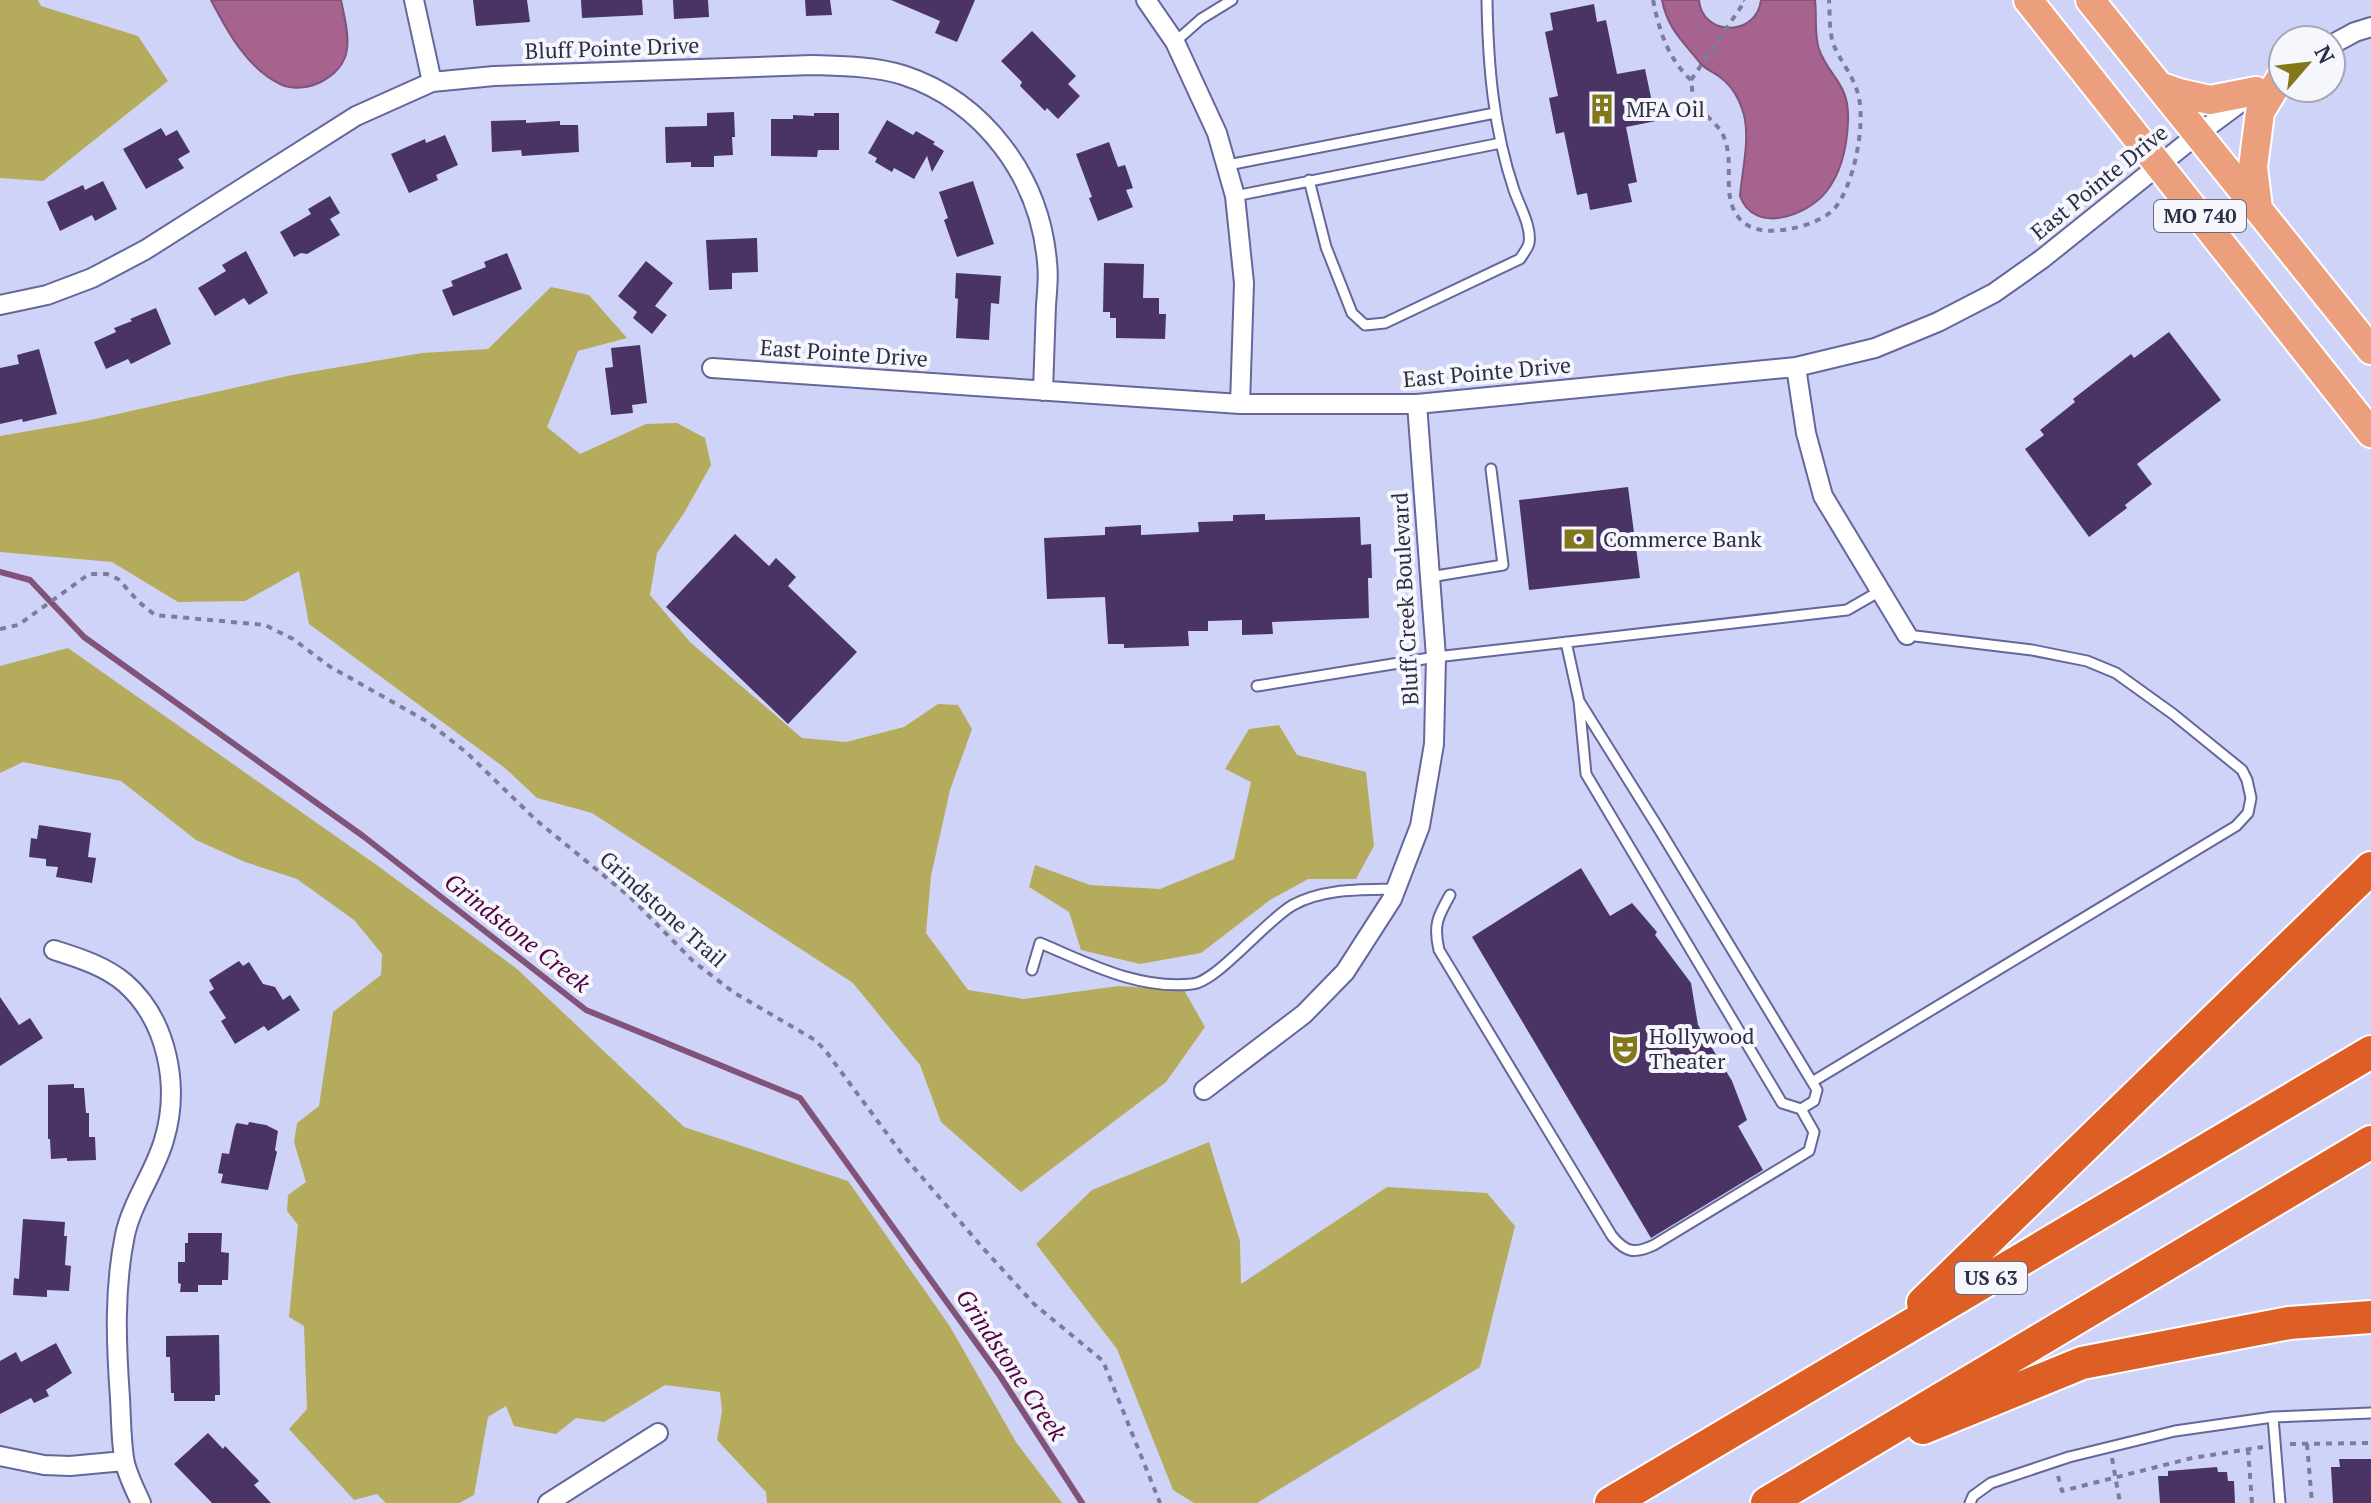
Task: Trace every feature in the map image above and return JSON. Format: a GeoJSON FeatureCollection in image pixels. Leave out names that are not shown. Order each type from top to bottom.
{"type":"FeatureCollection","features":[{"type":"Feature","properties":{"kind":"highway"},"geometry":{"type":"LineString","coordinates":[[1884,1341],[2371,868]]}},
{"type":"Feature","properties":{"kind":"highway","name":"US 63"},"geometry":{"type":"LineString","coordinates":[[1611,1503],[2371,1052]]}},
{"type":"Feature","properties":{"kind":"highway"},"geometry":{"type":"LineString","coordinates":[[1767,1503],[2371,1142]]}},
{"type":"Feature","properties":{"kind":"highway"},"geometry":{"type":"LineString","coordinates":[[1827,1467],[2082,1363],[2289,1323],[2371,1317]]}},
{"type":"Feature","properties":{"kind":"main road","name":"MO 740"},"geometry":{"type":"LineString","coordinates":[[2028,0],[2371,433]]}},
{"type":"Feature","properties":{"kind":"main road","name":"MO 740"},"geometry":{"type":"LineString","coordinates":[[2090,0],[2371,350]]}},
{"type":"Feature","properties":{"kind":"main road"},"geometry":{"type":"LineString","coordinates":[[2159,86],[2210,100],[2256,91]]}},
{"type":"Feature","properties":{"kind":"main road"},"geometry":{"type":"LineString","coordinates":[[2259,210],[2253,167],[2260,112],[2267,100]]}},
{"type":"Feature","properties":{"kind":"street"},"geometry":{"type":"LineString","coordinates":[[414,0],[432,82]]}},
{"type":"Feature","properties":{"kind":"street"},"geometry":{"type":"LineString","coordinates":[[1146,0],[1175,42],[1217,133],[1228,165],[1235,196],[1244,283],[1240,404]]}},
{"type":"Feature","properties":{"kind":"street"},"geometry":{"type":"LineString","coordinates":[[2347,36],[2371,27]]}},
{"type":"Feature","properties":{"kind":"street","name":"Bluff Pointe Drive"},"geometry":{"type":"LineString","coordinates":[[0,305],[47,295],[105,271],[145,250],[356,116],[432,82],[494,76],[857,66],[902,75],[948,95],[981,121],[1015,161],[1039,212],[1048,264],[1043,391]]}},
{"type":"Feature","properties":{"kind":"street","name":"East Pointe Drive"},"geometry":{"type":"LineString","coordinates":[[712,368],[1240,404],[1417,404],[1796,367],[1875,348],[1938,322],[1994,293],[2267,84]]}},
{"type":"Feature","properties":{"kind":"street"},"geometry":{"type":"LineString","coordinates":[[1796,367],[1806,433],[1823,496],[1907,635]]}},
{"type":"Feature","properties":{"kind":"street","name":"Bluff Creek Boulevard"},"geometry":{"type":"LineString","coordinates":[[1204,1090],[1304,1014],[1345,972],[1392,899],[1420,826],[1434,744],[1436,657],[1417,404]]}},
{"type":"Feature","properties":{"kind":"street"},"geometry":{"type":"LineString","coordinates":[[54,950],[90,961],[125,983],[147,1010],[163,1041],[171,1075],[172,1108],[164,1141],[126,1231],[118,1283],[116,1342],[124,1461],[141,1503]]}},
{"type":"Feature","properties":{"kind":"street"},"geometry":{"type":"LineString","coordinates":[[548,1503],[658,1433]]}},
{"type":"Feature","properties":{"kind":"street"},"geometry":{"type":"LineString","coordinates":[[0,1456],[44,1465],[124,1461]]}},
{"type":"Feature","properties":{"kind":"lane"},"geometry":{"type":"LineString","coordinates":[[1175,42],[1201,19],[1232,0]]}},
{"type":"Feature","properties":{"kind":"lane"},"geometry":{"type":"LineString","coordinates":[[1309,180],[1326,247],[1352,313],[1365,325],[1385,323],[1520,259],[1529,244],[1529,233],[1512,187],[1495,113],[1488,65],[1487,0]]}},
{"type":"Feature","properties":{"kind":"lane"},"geometry":{"type":"LineString","coordinates":[[1228,165],[1495,113]]}},
{"type":"Feature","properties":{"kind":"lane"},"geometry":{"type":"LineString","coordinates":[[1235,196],[1501,143]]}},
{"type":"Feature","properties":{"kind":"lane"},"geometry":{"type":"LineString","coordinates":[[1430,577],[1503,565],[1491,469]]}},
{"type":"Feature","properties":{"kind":"lane"},"geometry":{"type":"LineString","coordinates":[[1257,686],[1436,657],[1847,610],[1880,591]]}},
{"type":"Feature","properties":{"kind":"lane"},"geometry":{"type":"LineString","coordinates":[[1812,1082],[2236,826],[2248,813],[2251,798],[2247,780],[2235,764],[2116,673],[2087,661],[2032,650],[1907,635]]}},
{"type":"Feature","properties":{"kind":"lane"},"geometry":{"type":"LineString","coordinates":[[1450,895],[1438,917],[1435,933],[1439,950],[1621,1247],[1639,1252],[1654,1245],[1809,1151],[1814,1132],[1801,1109],[1782,1103],[1586,774],[1579,701],[1566,642]]}},
{"type":"Feature","properties":{"kind":"lane"},"geometry":{"type":"LineString","coordinates":[[1579,701],[1817,1090],[1814,1101],[1801,1109]]}},
{"type":"Feature","properties":{"kind":"lane"},"geometry":{"type":"LineString","coordinates":[[1032,970],[1040,943],[1129,980],[1196,984],[1219,970],[1266,925],[1292,906],[1338,891],[1396,889]]}},
{"type":"Feature","properties":{"kind":"lane"},"geometry":{"type":"LineString","coordinates":[[1970,1503],[1973,1496],[1991,1483],[2109,1446],[2175,1431],[2273,1417],[2371,1413]]}},
{"type":"Feature","properties":{"kind":"lane"},"geometry":{"type":"LineString","coordinates":[[2273,1417],[2280,1503]]}},
{"type":"Feature","properties":{"kind":"path"},"geometry":{"type":"LineString","coordinates":[[1653,0],[1666,47],[1680,70],[1691,80],[1694,105],[1713,121],[1723,135],[1731,167],[1729,198],[1739,218],[1758,230],[1777,231],[1795,228],[1832,211],[1857,154],[1861,116],[1859,97],[1832,41],[1829,0]]}},
{"type":"Feature","properties":{"kind":"path"},"geometry":{"type":"LineString","coordinates":[[1691,80],[1744,0]]}},
{"type":"Feature","properties":{"kind":"path","name":"Grindstone Trail"},"geometry":{"type":"LineString","coordinates":[[0,629],[18,625],[89,574],[107,574],[118,579],[155,615],[265,625],[293,639],[329,666],[428,722],[467,753],[536,820],[630,897],[693,961],[733,992],[815,1040],[825,1050],[902,1154],[992,1258],[1034,1304],[1103,1361],[1160,1503]]}},
{"type":"Feature","properties":{"kind":"path"},"geometry":{"type":"LineString","coordinates":[[2290,1444],[2371,1443]]}},
{"type":"Feature","properties":{"kind":"path"},"geometry":{"type":"LineString","coordinates":[[2307,1444],[2312,1503]]}},
{"type":"Feature","properties":{"kind":"path"},"geometry":{"type":"LineString","coordinates":[[2109,1446],[2120,1503]]}},
{"type":"Feature","properties":{"kind":"path"},"geometry":{"type":"LineString","coordinates":[[2045,1478],[2057,1474],[2062,1491],[2192,1458],[2263,1447]]}},
{"type":"Feature","properties":{"kind":"path"},"geometry":{"type":"LineString","coordinates":[[2248,1449],[2252,1503]]}},
{"type":"Feature","properties":{"kind":"shaded area"},"geometry":{"type":"Polygon","coordinates":[[[0,0],[38,0],[41,6],[138,36],[168,81],[43,181],[0,178],[0,0]]]}},
{"type":"Feature","properties":{"kind":"shaded area"},"geometry":{"type":"Polygon","coordinates":[[[211,0],[341,0],[347,37],[344,59],[339,68],[322,82],[301,88],[280,84],[248,59],[211,0]]]}},
{"type":"Feature","properties":{"kind":"shaded area"},"geometry":{"type":"Polygon","coordinates":[[[1662,0],[1699,0],[1702,12],[1709,21],[1730,28],[1750,21],[1761,0],[1815,0],[1817,43],[1823,59],[1843,90],[1848,109],[1845,150],[1839,168],[1831,185],[1817,201],[1781,218],[1757,215],[1747,208],[1740,196],[1746,135],[1740,104],[1729,85],[1702,65],[1677,34],[1662,0]]]}},
{"type":"Feature","properties":{"kind":"shaded area"},"geometry":{"type":"Polygon","coordinates":[[[551,287],[589,295],[627,338],[578,351],[547,427],[580,454],[646,424],[677,423],[705,438],[711,465],[657,553],[650,595],[690,642],[802,738],[846,742],[904,727],[938,704],[958,705],[972,729],[950,790],[931,876],[926,933],[968,990],[1024,999],[1118,986],[1184,990],[1205,1027],[1166,1082],[1021,1192],[941,1122],[920,1065],[853,983],[592,813],[537,798],[505,768],[309,624],[299,571],[245,601],[178,602],[112,562],[0,552],[0,436],[86,421],[292,375],[422,353],[488,349],[551,287]]]}},
{"type":"Feature","properties":{"kind":"shaded area"},"geometry":{"type":"Polygon","coordinates":[[[68,648],[378,866],[517,969],[684,1127],[848,1181],[949,1325],[1016,1442],[1062,1503],[767,1503],[766,1492],[717,1440],[722,1411],[720,1392],[665,1385],[604,1422],[576,1418],[556,1434],[514,1426],[506,1406],[488,1417],[474,1495],[459,1503],[386,1503],[377,1494],[354,1500],[289,1429],[307,1409],[304,1326],[289,1317],[298,1225],[287,1211],[288,1195],[306,1182],[294,1142],[297,1123],[319,1106],[333,1012],[381,975],[382,954],[354,920],[297,879],[245,862],[196,840],[121,781],[23,762],[0,773],[0,666],[68,648]]]}},
{"type":"Feature","properties":{"kind":"shaded area"},"geometry":{"type":"Polygon","coordinates":[[[1279,725],[1297,755],[1366,772],[1374,846],[1356,879],[1308,879],[1270,900],[1201,953],[1140,964],[1081,950],[1069,912],[1029,887],[1035,865],[1090,885],[1160,889],[1234,859],[1251,782],[1225,769],[1249,729],[1279,725]]]}},
{"type":"Feature","properties":{"kind":"shaded area"},"geometry":{"type":"Polygon","coordinates":[[[1209,1142],[1240,1241],[1241,1284],[1387,1187],[1487,1193],[1515,1226],[1480,1367],[1257,1503],[1194,1503],[1173,1490],[1117,1349],[1036,1244],[1092,1190],[1209,1142]]]}},
{"type":"Feature","properties":{"kind":"building"},"geometry":{"type":"Polygon","coordinates":[[[473,0],[527,0],[530,22],[476,26],[473,0]]]}},
{"type":"Feature","properties":{"kind":"building"},"geometry":{"type":"Polygon","coordinates":[[[581,0],[642,0],[643,15],[582,18],[581,0]]]}},
{"type":"Feature","properties":{"kind":"building"},"geometry":{"type":"Polygon","coordinates":[[[673,0],[708,0],[709,17],[674,19],[673,0]]]}},
{"type":"Feature","properties":{"kind":"building"},"geometry":{"type":"Polygon","coordinates":[[[805,0],[830,0],[832,15],[806,16],[805,0]]]}},
{"type":"Feature","properties":{"kind":"building"},"geometry":{"type":"Polygon","coordinates":[[[891,0],[975,0],[957,42],[935,33],[940,21],[891,0]]]}},
{"type":"Feature","properties":{"kind":"building","name":"MFA Oil"},"geometry":{"type":"Polygon","coordinates":[[[1594,4],[1597,22],[1606,20],[1617,74],[1645,69],[1656,121],[1626,127],[1637,182],[1628,184],[1632,202],[1590,210],[1587,193],[1577,195],[1564,132],[1556,134],[1549,98],[1558,96],[1545,32],[1553,30],[1550,13],[1594,4]]]}},
{"type":"Feature","properties":{"kind":"building"},"geometry":{"type":"Polygon","coordinates":[[[1032,31],[1076,76],[1068,84],[1080,96],[1058,119],[1047,108],[1045,111],[1020,86],[1022,82],[1001,61],[1032,31]]]}},
{"type":"Feature","properties":{"kind":"building"},"geometry":{"type":"Polygon","coordinates":[[[734,112],[733,155],[714,156],[714,167],[691,167],[691,162],[666,163],[665,127],[707,126],[707,113],[734,112]]]}},
{"type":"Feature","properties":{"kind":"building"},"geometry":{"type":"Polygon","coordinates":[[[814,113],[839,113],[839,150],[818,150],[817,157],[771,156],[771,119],[793,119],[793,115],[814,116],[814,113]]]}},
{"type":"Feature","properties":{"kind":"building"},"geometry":{"type":"Polygon","coordinates":[[[526,120],[526,123],[560,121],[560,125],[578,125],[579,152],[522,156],[521,150],[492,152],[491,121],[526,120]]]}},
{"type":"Feature","properties":{"kind":"building"},"geometry":{"type":"Polygon","coordinates":[[[887,120],[913,135],[916,131],[944,151],[932,172],[927,156],[914,179],[875,162],[877,158],[868,153],[887,120]]]}},
{"type":"Feature","properties":{"kind":"building"},"geometry":{"type":"Polygon","coordinates":[[[161,128],[166,136],[177,130],[190,152],[178,159],[184,168],[146,189],[123,149],[161,128]]]}},
{"type":"Feature","properties":{"kind":"building"},"geometry":{"type":"Polygon","coordinates":[[[445,135],[458,165],[436,175],[438,180],[409,193],[391,154],[425,139],[426,143],[445,135]]]}},
{"type":"Feature","properties":{"kind":"building"},"geometry":{"type":"Polygon","coordinates":[[[1109,142],[1118,167],[1125,165],[1133,188],[1126,190],[1133,207],[1098,221],[1076,154],[1109,142]]]}},
{"type":"Feature","properties":{"kind":"building"},"geometry":{"type":"Polygon","coordinates":[[[103,181],[117,209],[95,221],[92,215],[60,231],[47,202],[83,185],[85,190],[103,181]]]}},
{"type":"Feature","properties":{"kind":"building"},"geometry":{"type":"Polygon","coordinates":[[[973,181],[994,244],[957,257],[944,220],[948,218],[939,192],[973,181]]]}},
{"type":"Feature","properties":{"kind":"building"},"geometry":{"type":"Polygon","coordinates":[[[330,196],[340,213],[330,219],[340,235],[307,254],[294,257],[280,232],[311,214],[308,209],[330,196]]]}},
{"type":"Feature","properties":{"kind":"building"},"geometry":{"type":"Polygon","coordinates":[[[757,238],[758,272],[732,273],[732,289],[709,290],[706,240],[757,238]]]}},
{"type":"Feature","properties":{"kind":"building"},"geometry":{"type":"Polygon","coordinates":[[[246,251],[268,293],[249,305],[244,298],[215,316],[198,288],[226,271],[222,265],[246,251]]]}},
{"type":"Feature","properties":{"kind":"building"},"geometry":{"type":"Polygon","coordinates":[[[507,253],[522,289],[453,316],[442,290],[453,286],[451,281],[486,267],[484,262],[507,253]]]}},
{"type":"Feature","properties":{"kind":"building"},"geometry":{"type":"Polygon","coordinates":[[[646,261],[673,283],[655,306],[667,315],[652,334],[633,318],[637,312],[618,296],[646,261]]]}},
{"type":"Feature","properties":{"kind":"building"},"geometry":{"type":"Polygon","coordinates":[[[1104,263],[1144,264],[1143,298],[1159,298],[1159,314],[1166,314],[1165,339],[1116,338],[1116,318],[1110,318],[1110,312],[1103,312],[1104,263]]]}},
{"type":"Feature","properties":{"kind":"building"},"geometry":{"type":"Polygon","coordinates":[[[956,273],[1001,276],[999,304],[991,303],[989,340],[956,338],[956,273]]]}},
{"type":"Feature","properties":{"kind":"building"},"geometry":{"type":"Polygon","coordinates":[[[156,308],[171,344],[131,364],[128,359],[106,369],[94,342],[116,332],[114,328],[132,321],[130,319],[156,308]]]}},
{"type":"Feature","properties":{"kind":"building"},"geometry":{"type":"Polygon","coordinates":[[[2169,332],[2221,400],[2137,464],[2152,484],[2089,537],[2025,449],[2044,435],[2040,430],[2075,402],[2073,399],[2131,354],[2134,358],[2169,332]]]}},
{"type":"Feature","properties":{"kind":"building"},"geometry":{"type":"Polygon","coordinates":[[[640,345],[647,403],[632,405],[633,413],[611,415],[605,368],[613,367],[611,348],[640,345]]]}},
{"type":"Feature","properties":{"kind":"building"},"geometry":{"type":"Polygon","coordinates":[[[39,349],[57,414],[0,424],[0,368],[19,364],[17,355],[39,349]]]}},
{"type":"Feature","properties":{"kind":"building","name":"Commerce Bank"},"geometry":{"type":"Polygon","coordinates":[[[1628,487],[1640,578],[1529,590],[1519,500],[1628,487]]]}},
{"type":"Feature","properties":{"kind":"building"},"geometry":{"type":"Polygon","coordinates":[[[1265,514],[1265,520],[1360,517],[1361,545],[1371,544],[1369,618],[1272,622],[1273,634],[1242,635],[1242,620],[1208,621],[1208,631],[1188,631],[1189,646],[1124,648],[1124,644],[1108,644],[1105,597],[1047,599],[1044,538],[1105,535],[1105,527],[1141,525],[1141,535],[1199,532],[1198,522],[1233,521],[1233,515],[1265,514]]]}},
{"type":"Feature","properties":{"kind":"building"},"geometry":{"type":"Polygon","coordinates":[[[735,534],[769,566],[776,558],[796,577],[788,586],[857,652],[788,724],[666,607],[735,534]]]}},
{"type":"Feature","properties":{"kind":"building"},"geometry":{"type":"Polygon","coordinates":[[[39,825],[91,833],[88,857],[96,858],[92,883],[56,877],[58,867],[46,866],[46,859],[29,857],[31,838],[37,839],[39,825]]]}},
{"type":"Feature","properties":{"kind":"building","name":"Hollywood Theater"},"geometry":{"type":"Polygon","coordinates":[[[1581,868],[1610,916],[1632,903],[1657,932],[1655,935],[1691,983],[1698,1025],[1732,1081],[1747,1120],[1738,1126],[1763,1170],[1651,1238],[1472,937],[1581,868]]]}},
{"type":"Feature","properties":{"kind":"building"},"geometry":{"type":"Polygon","coordinates":[[[239,961],[243,966],[249,962],[263,984],[275,987],[283,1000],[290,995],[300,1010],[268,1031],[264,1026],[235,1044],[221,1021],[226,1018],[209,992],[214,989],[209,980],[239,961]]]}},
{"type":"Feature","properties":{"kind":"building"},"geometry":{"type":"Polygon","coordinates":[[[0,997],[19,1025],[30,1018],[43,1038],[0,1066],[0,997]]]}},
{"type":"Feature","properties":{"kind":"building"},"geometry":{"type":"Polygon","coordinates":[[[74,1084],[74,1088],[84,1088],[86,1113],[89,1113],[89,1137],[95,1137],[96,1160],[51,1159],[48,1085],[74,1084]]]}},
{"type":"Feature","properties":{"kind":"building"},"geometry":{"type":"Polygon","coordinates":[[[249,1122],[278,1131],[277,1152],[268,1190],[221,1183],[223,1174],[218,1173],[222,1153],[229,1154],[235,1126],[237,1123],[248,1125],[249,1122]]]}},
{"type":"Feature","properties":{"kind":"building"},"geometry":{"type":"Polygon","coordinates":[[[23,1219],[65,1222],[65,1265],[71,1266],[69,1291],[47,1290],[47,1297],[13,1295],[14,1278],[19,1279],[23,1219]]]}},
{"type":"Feature","properties":{"kind":"building"},"geometry":{"type":"Polygon","coordinates":[[[188,1233],[222,1233],[221,1252],[229,1253],[228,1280],[222,1280],[222,1285],[198,1285],[198,1292],[180,1292],[178,1262],[185,1262],[188,1233]]]}},
{"type":"Feature","properties":{"kind":"building"},"geometry":{"type":"Polygon","coordinates":[[[219,1335],[220,1395],[215,1395],[215,1401],[174,1401],[170,1357],[166,1357],[166,1336],[219,1335]]]}},
{"type":"Feature","properties":{"kind":"building"},"geometry":{"type":"Polygon","coordinates":[[[56,1343],[72,1373],[46,1390],[49,1396],[34,1403],[31,1398],[0,1414],[0,1361],[16,1352],[21,1362],[56,1343]]]}},
{"type":"Feature","properties":{"kind":"building"},"geometry":{"type":"Polygon","coordinates":[[[208,1433],[259,1481],[254,1485],[271,1503],[212,1503],[174,1464],[208,1433]]]}},
{"type":"Feature","properties":{"kind":"building"},"geometry":{"type":"Polygon","coordinates":[[[2339,1459],[2371,1459],[2371,1503],[2333,1503],[2331,1467],[2340,1467],[2339,1459]]]}},
{"type":"Feature","properties":{"kind":"building"},"geometry":{"type":"Polygon","coordinates":[[[2217,1467],[2218,1472],[2227,1472],[2228,1481],[2234,1481],[2235,1503],[2160,1503],[2158,1476],[2168,1476],[2168,1471],[2217,1467]]]}},
{"type":"Feature","properties":{"kind":"waterway","name":"Grindstone Creek"},"geometry":{"type":"LineString","coordinates":[[0,572],[30,580],[84,637],[363,836],[586,1010],[800,1098],[1000,1376],[1082,1503]]}},
{"type":"Feature","properties":{"kind":"place","name":"MFA Oil"},"geometry":{"type":"Point","coordinates":[1602,109]}},
{"type":"Feature","properties":{"kind":"place","name":"Commerce Bank"},"geometry":{"type":"Point","coordinates":[1579,539]}},
{"type":"Feature","properties":{"kind":"place","name":"Hollywood Theater"},"geometry":{"type":"Point","coordinates":[1625,1049]}}]}
